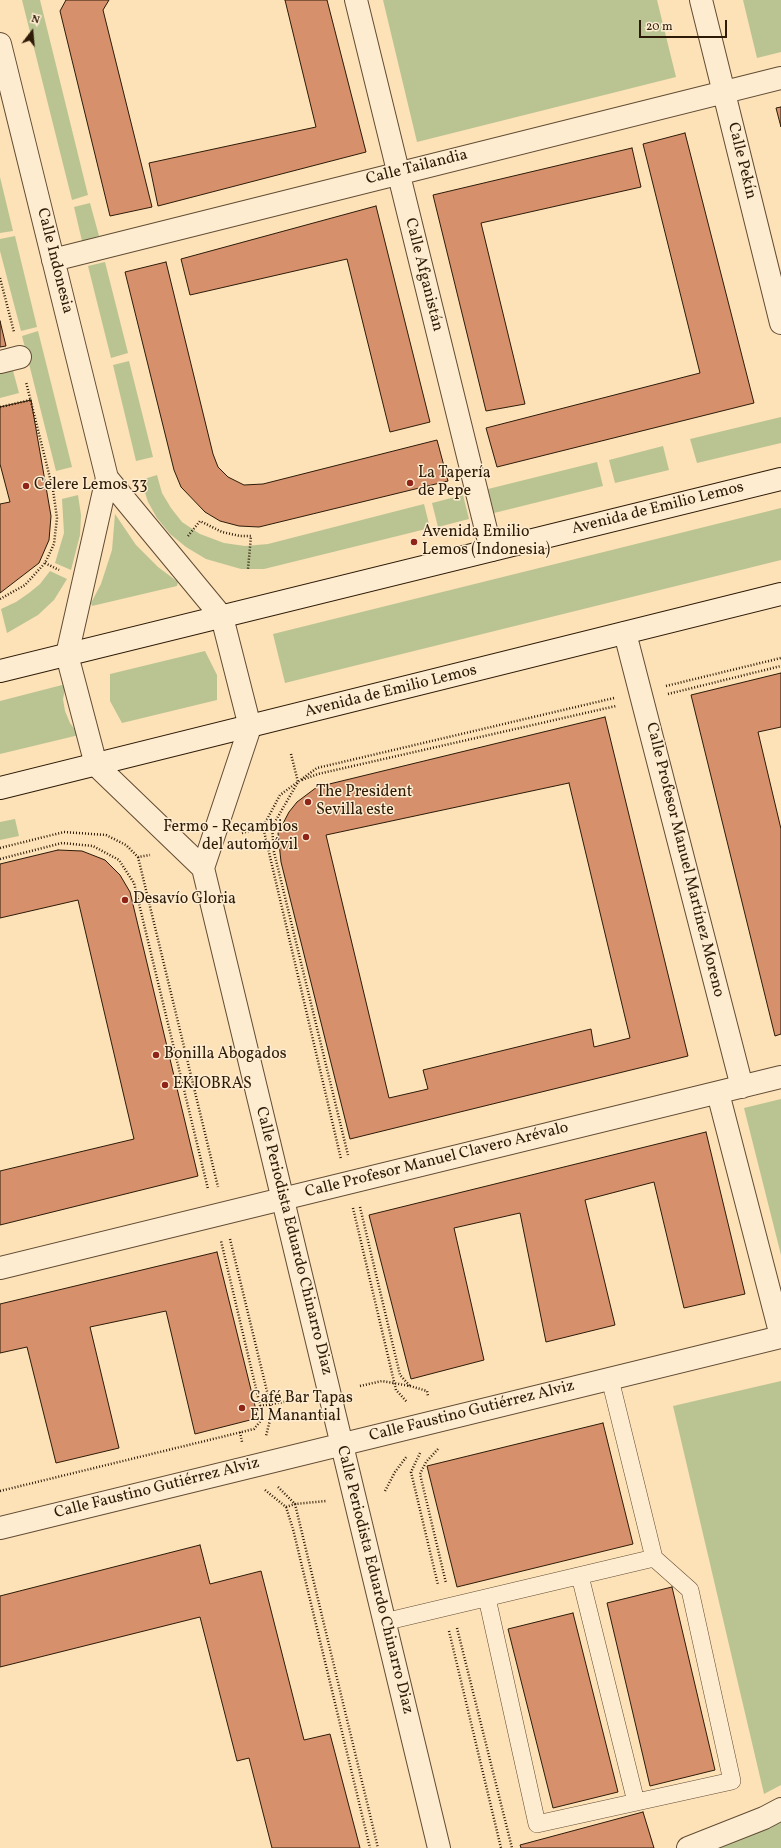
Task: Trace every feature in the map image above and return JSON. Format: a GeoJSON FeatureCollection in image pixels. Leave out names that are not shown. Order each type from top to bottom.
{"type":"FeatureCollection","features":[{"type":"Feature","properties":{"kind":"street","name":"Calle Afganistán"},"geometry":{"type":"LineString","coordinates":[[356,0],[491,550]]}},
{"type":"Feature","properties":{"kind":"street","name":"Calle Pekín"},"geometry":{"type":"LineString","coordinates":[[701,0],[781,323]]}},
{"type":"Feature","properties":{"kind":"street","name":"Calle Indonesia"},"geometry":{"type":"LineString","coordinates":[[0,44],[4,75],[53,260],[107,478]]}},
{"type":"Feature","properties":{"kind":"street","name":"Calle Tailandia"},"geometry":{"type":"LineString","coordinates":[[53,260],[781,78]]}},
{"type":"Feature","properties":{"kind":"street"},"geometry":{"type":"LineString","coordinates":[[107,478],[222,616],[250,726],[203,868],[96,765],[67,655],[107,478]]}},
{"type":"Feature","properties":{"kind":"street","name":"Avenida de Emilio Lemos"},"geometry":{"type":"LineString","coordinates":[[0,671],[781,479]]}},
{"type":"Feature","properties":{"kind":"street","name":"Avenida de Emilio Lemos"},"geometry":{"type":"LineString","coordinates":[[0,788],[781,594]]}},
{"type":"Feature","properties":{"kind":"street","name":"Calle Profesor Manuel Martínez Moreno"},"geometry":{"type":"LineString","coordinates":[[626,633],[742,1087]]}},
{"type":"Feature","properties":{"kind":"street","name":"Calle Periodista Eduardo Chinarro Diaz"},"geometry":{"type":"LineString","coordinates":[[203,868],[384,1622],[440,1848]]}},
{"type":"Feature","properties":{"kind":"street","name":"Calle Profesor Manuel Clavero Arévalo"},"geometry":{"type":"LineString","coordinates":[[0,1268],[781,1077]]}},
{"type":"Feature","properties":{"kind":"street"},"geometry":{"type":"LineString","coordinates":[[718,1093],[781,1336]]}},
{"type":"Feature","properties":{"kind":"street","name":"Calle Faustino Gutiérrez Alviz"},"geometry":{"type":"LineString","coordinates":[[0,1528],[781,1336]]}},
{"type":"Feature","properties":{"kind":"street"},"geometry":{"type":"LineString","coordinates":[[688,1848],[764,1818],[781,1809]]}},
{"type":"Feature","properties":{"kind":"lane"},"geometry":{"type":"LineString","coordinates":[[488,1598],[537,1824],[732,1781],[690,1590],[654,1558],[610,1379]]}},
{"type":"Feature","properties":{"kind":"lane"},"geometry":{"type":"LineString","coordinates":[[384,1622],[654,1558]]}},
{"type":"Feature","properties":{"kind":"lane"},"geometry":{"type":"LineString","coordinates":[[580,1576],[636,1802]]}},
{"type":"Feature","properties":{"kind":"path"},"geometry":{"type":"LineString","coordinates":[[0,278],[10,359],[31,400],[53,490],[57,518],[54,544],[45,563],[25,585],[0,599]]}},
{"type":"Feature","properties":{"kind":"path"},"geometry":{"type":"LineString","coordinates":[[0,408],[31,400]]}},
{"type":"Feature","properties":{"kind":"path"},"geometry":{"type":"LineString","coordinates":[[186,538],[200,521],[222,532],[240,536],[251,536],[248,569]]}},
{"type":"Feature","properties":{"kind":"path"},"geometry":{"type":"LineString","coordinates":[[45,563],[63,572]]}},
{"type":"Feature","properties":{"kind":"path"},"geometry":{"type":"LineString","coordinates":[[409,1404],[396,1390],[394,1384],[351,1182],[274,852],[272,827],[298,782],[318,774],[641,696],[781,658]]}},
{"type":"Feature","properties":{"kind":"path"},"geometry":{"type":"LineString","coordinates":[[410,1386],[400,1375],[263,827],[280,795],[317,768],[781,666]]}},
{"type":"Feature","properties":{"kind":"path"},"geometry":{"type":"LineString","coordinates":[[291,754],[298,782]]}},
{"type":"Feature","properties":{"kind":"path"},"geometry":{"type":"LineString","coordinates":[[249,831],[263,827]]}},
{"type":"Feature","properties":{"kind":"path"},"geometry":{"type":"LineString","coordinates":[[0,848],[64,832],[106,835],[126,845],[138,857],[219,1214],[263,1418],[254,1429],[0,1492]]}},
{"type":"Feature","properties":{"kind":"path"},"geometry":{"type":"LineString","coordinates":[[0,859],[62,844],[93,846],[119,860],[134,883],[219,1214],[272,1412],[265,1439]]}},
{"type":"Feature","properties":{"kind":"path"},"geometry":{"type":"LineString","coordinates":[[138,857],[157,853]]}},
{"type":"Feature","properties":{"kind":"path"},"geometry":{"type":"LineString","coordinates":[[360,1386],[382,1381],[410,1386],[427,1391],[429,1399]]}},
{"type":"Feature","properties":{"kind":"path"},"geometry":{"type":"LineString","coordinates":[[260,1406],[301,1399]]}},
{"type":"Feature","properties":{"kind":"path"},"geometry":{"type":"LineString","coordinates":[[436,1445],[442,1444],[426,1462],[420,1474],[447,1587]]}},
{"type":"Feature","properties":{"kind":"path"},"geometry":{"type":"LineString","coordinates":[[422,1447],[411,1472],[502,1848]]}},
{"type":"Feature","properties":{"kind":"path"},"geometry":{"type":"LineString","coordinates":[[385,1491],[394,1472],[410,1451]]}},
{"type":"Feature","properties":{"kind":"path"},"geometry":{"type":"LineString","coordinates":[[276,1486],[294,1504],[378,1848]]}},
{"type":"Feature","properties":{"kind":"path"},"geometry":{"type":"LineString","coordinates":[[261,1488],[286,1507],[293,1529],[370,1848]]}},
{"type":"Feature","properties":{"kind":"path"},"geometry":{"type":"LineString","coordinates":[[286,1507],[294,1504],[326,1501]]}},
{"type":"Feature","properties":{"kind":"path"},"geometry":{"type":"LineString","coordinates":[[457,1628],[512,1848]]}},
{"type":"Feature","properties":{"kind":"green space"},"geometry":{"type":"Polygon","coordinates":[[[22,0],[40,0],[88,195],[72,200],[22,0]]]}},
{"type":"Feature","properties":{"kind":"green space"},"geometry":{"type":"Polygon","coordinates":[[[383,0],[657,0],[676,77],[417,142],[383,0]]]}},
{"type":"Feature","properties":{"kind":"green space"},"geometry":{"type":"Polygon","coordinates":[[[743,0],[781,0],[781,52],[757,58],[743,0]]]}},
{"type":"Feature","properties":{"kind":"green space"},"geometry":{"type":"Polygon","coordinates":[[[0,177],[13,231],[0,233],[0,177]]]}},
{"type":"Feature","properties":{"kind":"green space"},"geometry":{"type":"Polygon","coordinates":[[[90,203],[99,236],[82,241],[74,207],[90,203]]]}},
{"type":"Feature","properties":{"kind":"green space"},"geometry":{"type":"Polygon","coordinates":[[[15,236],[37,327],[21,331],[0,251],[0,239],[15,236]]]}},
{"type":"Feature","properties":{"kind":"green space"},"geometry":{"type":"Polygon","coordinates":[[[105,262],[128,353],[111,358],[88,266],[105,262]]]}},
{"type":"Feature","properties":{"kind":"green space"},"geometry":{"type":"Polygon","coordinates":[[[38,331],[72,467],[56,471],[22,336],[38,331]]]}},
{"type":"Feature","properties":{"kind":"green space"},"geometry":{"type":"Polygon","coordinates":[[[129,361],[153,457],[136,461],[113,365],[129,361]]]}},
{"type":"Feature","properties":{"kind":"green space"},"geometry":{"type":"Polygon","coordinates":[[[12,367],[19,393],[0,398],[0,370],[12,367]]]}},
{"type":"Feature","properties":{"kind":"green space"},"geometry":{"type":"Polygon","coordinates":[[[781,417],[781,443],[697,463],[690,439],[781,417]]]}},
{"type":"Feature","properties":{"kind":"green space"},"geometry":{"type":"Polygon","coordinates":[[[663,446],[669,470],[615,483],[609,460],[663,446]]]}},
{"type":"Feature","properties":{"kind":"green space"},"geometry":{"type":"Polygon","coordinates":[[[597,462],[603,486],[494,513],[488,489],[597,462]]]}},
{"type":"Feature","properties":{"kind":"green space"},"geometry":{"type":"Polygon","coordinates":[[[157,475],[162,493],[182,522],[200,534],[224,543],[245,546],[268,544],[424,504],[430,528],[264,569],[241,569],[206,559],[186,547],[170,534],[157,518],[148,502],[141,480],[157,475]]]}},
{"type":"Feature","properties":{"kind":"green space"},"geometry":{"type":"Polygon","coordinates":[[[78,495],[81,515],[80,535],[71,570],[55,563],[64,533],[62,499],[78,495]]]}},
{"type":"Feature","properties":{"kind":"green space"},"geometry":{"type":"Polygon","coordinates":[[[463,495],[469,519],[438,527],[432,503],[463,495]]]}},
{"type":"Feature","properties":{"kind":"green space"},"geometry":{"type":"Polygon","coordinates":[[[781,508],[781,560],[285,683],[273,634],[781,508]]]}},
{"type":"Feature","properties":{"kind":"green space"},"geometry":{"type":"Polygon","coordinates":[[[115,514],[136,545],[158,567],[178,582],[177,586],[92,606],[91,603],[101,584],[112,550],[115,514]]]}},
{"type":"Feature","properties":{"kind":"green space"},"geometry":{"type":"Polygon","coordinates":[[[50,571],[67,579],[54,600],[38,615],[7,633],[1,609],[16,602],[29,593],[40,584],[50,571]]]}},
{"type":"Feature","properties":{"kind":"green space"},"geometry":{"type":"Polygon","coordinates":[[[205,651],[217,675],[217,700],[122,723],[110,701],[110,674],[205,651]]]}},
{"type":"Feature","properties":{"kind":"green space"},"geometry":{"type":"Polygon","coordinates":[[[66,684],[63,699],[65,711],[70,723],[79,735],[0,754],[0,701],[66,684]]]}},
{"type":"Feature","properties":{"kind":"green space"},"geometry":{"type":"Polygon","coordinates":[[[15,819],[19,836],[0,840],[0,822],[15,819]]]}},
{"type":"Feature","properties":{"kind":"green space"},"geometry":{"type":"Polygon","coordinates":[[[781,1099],[781,1255],[744,1108],[781,1099]]]}},
{"type":"Feature","properties":{"kind":"green space"},"geometry":{"type":"Polygon","coordinates":[[[781,1381],[781,1785],[764,1794],[673,1406],[781,1381]]]}},
{"type":"Feature","properties":{"kind":"green space"},"geometry":{"type":"Polygon","coordinates":[[[781,1814],[781,1848],[706,1848],[781,1814]]]}},
{"type":"Feature","properties":{"kind":"building"},"geometry":{"type":"Polygon","coordinates":[[[66,0],[109,0],[103,10],[152,207],[110,216],[60,11],[66,0]]]}},
{"type":"Feature","properties":{"kind":"building"},"geometry":{"type":"Polygon","coordinates":[[[285,0],[327,0],[366,152],[158,206],[149,163],[316,127],[285,0]]]}},
{"type":"Feature","properties":{"kind":"building"},"geometry":{"type":"Polygon","coordinates":[[[781,107],[781,127],[776,108],[781,107]]]}},
{"type":"Feature","properties":{"kind":"building"},"geometry":{"type":"Polygon","coordinates":[[[685,133],[754,403],[497,467],[486,428],[700,373],[643,144],[685,133]]]}},
{"type":"Feature","properties":{"kind":"building"},"geometry":{"type":"Polygon","coordinates":[[[632,148],[641,187],[481,223],[525,404],[486,411],[433,195],[632,148]]]}},
{"type":"Feature","properties":{"kind":"building"},"geometry":{"type":"Polygon","coordinates":[[[376,206],[430,422],[390,432],[347,259],[190,295],[181,259],[376,206]]]}},
{"type":"Feature","properties":{"kind":"building"},"geometry":{"type":"Polygon","coordinates":[[[166,262],[213,454],[218,467],[228,477],[244,485],[263,484],[437,440],[448,481],[259,527],[239,526],[220,521],[205,512],[181,487],[174,470],[125,272],[166,262]]]}},
{"type":"Feature","properties":{"kind":"building"},"geometry":{"type":"Polygon","coordinates":[[[0,321],[6,346],[0,347],[0,321]]]}},
{"type":"Feature","properties":{"kind":"building","name":"Celere Lemos 33"},"geometry":{"type":"Polygon","coordinates":[[[31,400],[51,516],[49,540],[39,563],[0,593],[0,504],[10,502],[0,464],[0,407],[31,400]]]}},
{"type":"Feature","properties":{"kind":"building"},"geometry":{"type":"Polygon","coordinates":[[[781,673],[781,727],[758,732],[781,829],[781,1034],[775,1036],[691,695],[781,673]]]}},
{"type":"Feature","properties":{"kind":"building"},"geometry":{"type":"Polygon","coordinates":[[[605,717],[688,1056],[350,1139],[281,862],[278,833],[289,812],[297,802],[317,787],[605,717]],[[569,783],[326,835],[389,1098],[428,1089],[423,1070],[591,1029],[594,1047],[630,1038],[569,783]]]}},
{"type":"Feature","properties":{"kind":"building"},"geometry":{"type":"Polygon","coordinates":[[[58,850],[82,851],[105,860],[120,875],[130,892],[198,1176],[0,1225],[0,1171],[134,1139],[78,900],[0,918],[0,864],[58,850]]]}},
{"type":"Feature","properties":{"kind":"building"},"geometry":{"type":"Polygon","coordinates":[[[706,1132],[745,1294],[684,1308],[654,1182],[585,1200],[615,1325],[546,1342],[520,1213],[454,1228],[484,1360],[411,1379],[369,1215],[706,1132]]]}},
{"type":"Feature","properties":{"kind":"building"},"geometry":{"type":"Polygon","coordinates":[[[217,1252],[258,1418],[195,1434],[166,1311],[90,1327],[119,1448],[56,1463],[27,1347],[0,1353],[0,1304],[217,1252]]]}},
{"type":"Feature","properties":{"kind":"building"},"geometry":{"type":"Polygon","coordinates":[[[603,1423],[633,1544],[457,1587],[427,1466],[603,1423]]]}},
{"type":"Feature","properties":{"kind":"building"},"geometry":{"type":"Polygon","coordinates":[[[200,1545],[210,1584],[261,1571],[304,1740],[330,1734],[360,1848],[272,1848],[249,1758],[237,1761],[200,1617],[0,1667],[0,1596],[200,1545]]]}},
{"type":"Feature","properties":{"kind":"building"},"geometry":{"type":"Polygon","coordinates":[[[672,1587],[715,1770],[650,1786],[607,1603],[672,1587]]]}},
{"type":"Feature","properties":{"kind":"building"},"geometry":{"type":"Polygon","coordinates":[[[573,1613],[618,1792],[553,1808],[508,1629],[573,1613]]]}},
{"type":"Feature","properties":{"kind":"building"},"geometry":{"type":"Polygon","coordinates":[[[643,1812],[654,1848],[521,1848],[520,1845],[643,1812]]]}},
{"type":"Feature","properties":{"kind":"place","name":"La Tapería de Pepe"},"geometry":{"type":"Point","coordinates":[410,483]}},
{"type":"Feature","properties":{"kind":"place","name":"Celere Lemos 33"},"geometry":{"type":"Point","coordinates":[26,486]}},
{"type":"Feature","properties":{"kind":"place","name":"Avenida Emilio Lemos (Indonesia)"},"geometry":{"type":"Point","coordinates":[414,542]}},
{"type":"Feature","properties":{"kind":"place","name":"The President Sevilla este"},"geometry":{"type":"Point","coordinates":[308,802]}},
{"type":"Feature","properties":{"kind":"place","name":"Fermo - Recambios del automóvil"},"geometry":{"type":"Point","coordinates":[306,837]}},
{"type":"Feature","properties":{"kind":"place","name":"Desavío Gloria"},"geometry":{"type":"Point","coordinates":[125,900]}},
{"type":"Feature","properties":{"kind":"place","name":"Bonilla Abogados"},"geometry":{"type":"Point","coordinates":[156,1055]}},
{"type":"Feature","properties":{"kind":"place","name":"EKIOBRAS"},"geometry":{"type":"Point","coordinates":[165,1085]}},
{"type":"Feature","properties":{"kind":"place","name":"Café Bar Tapas El Manantial"},"geometry":{"type":"Point","coordinates":[242,1408]}}]}
